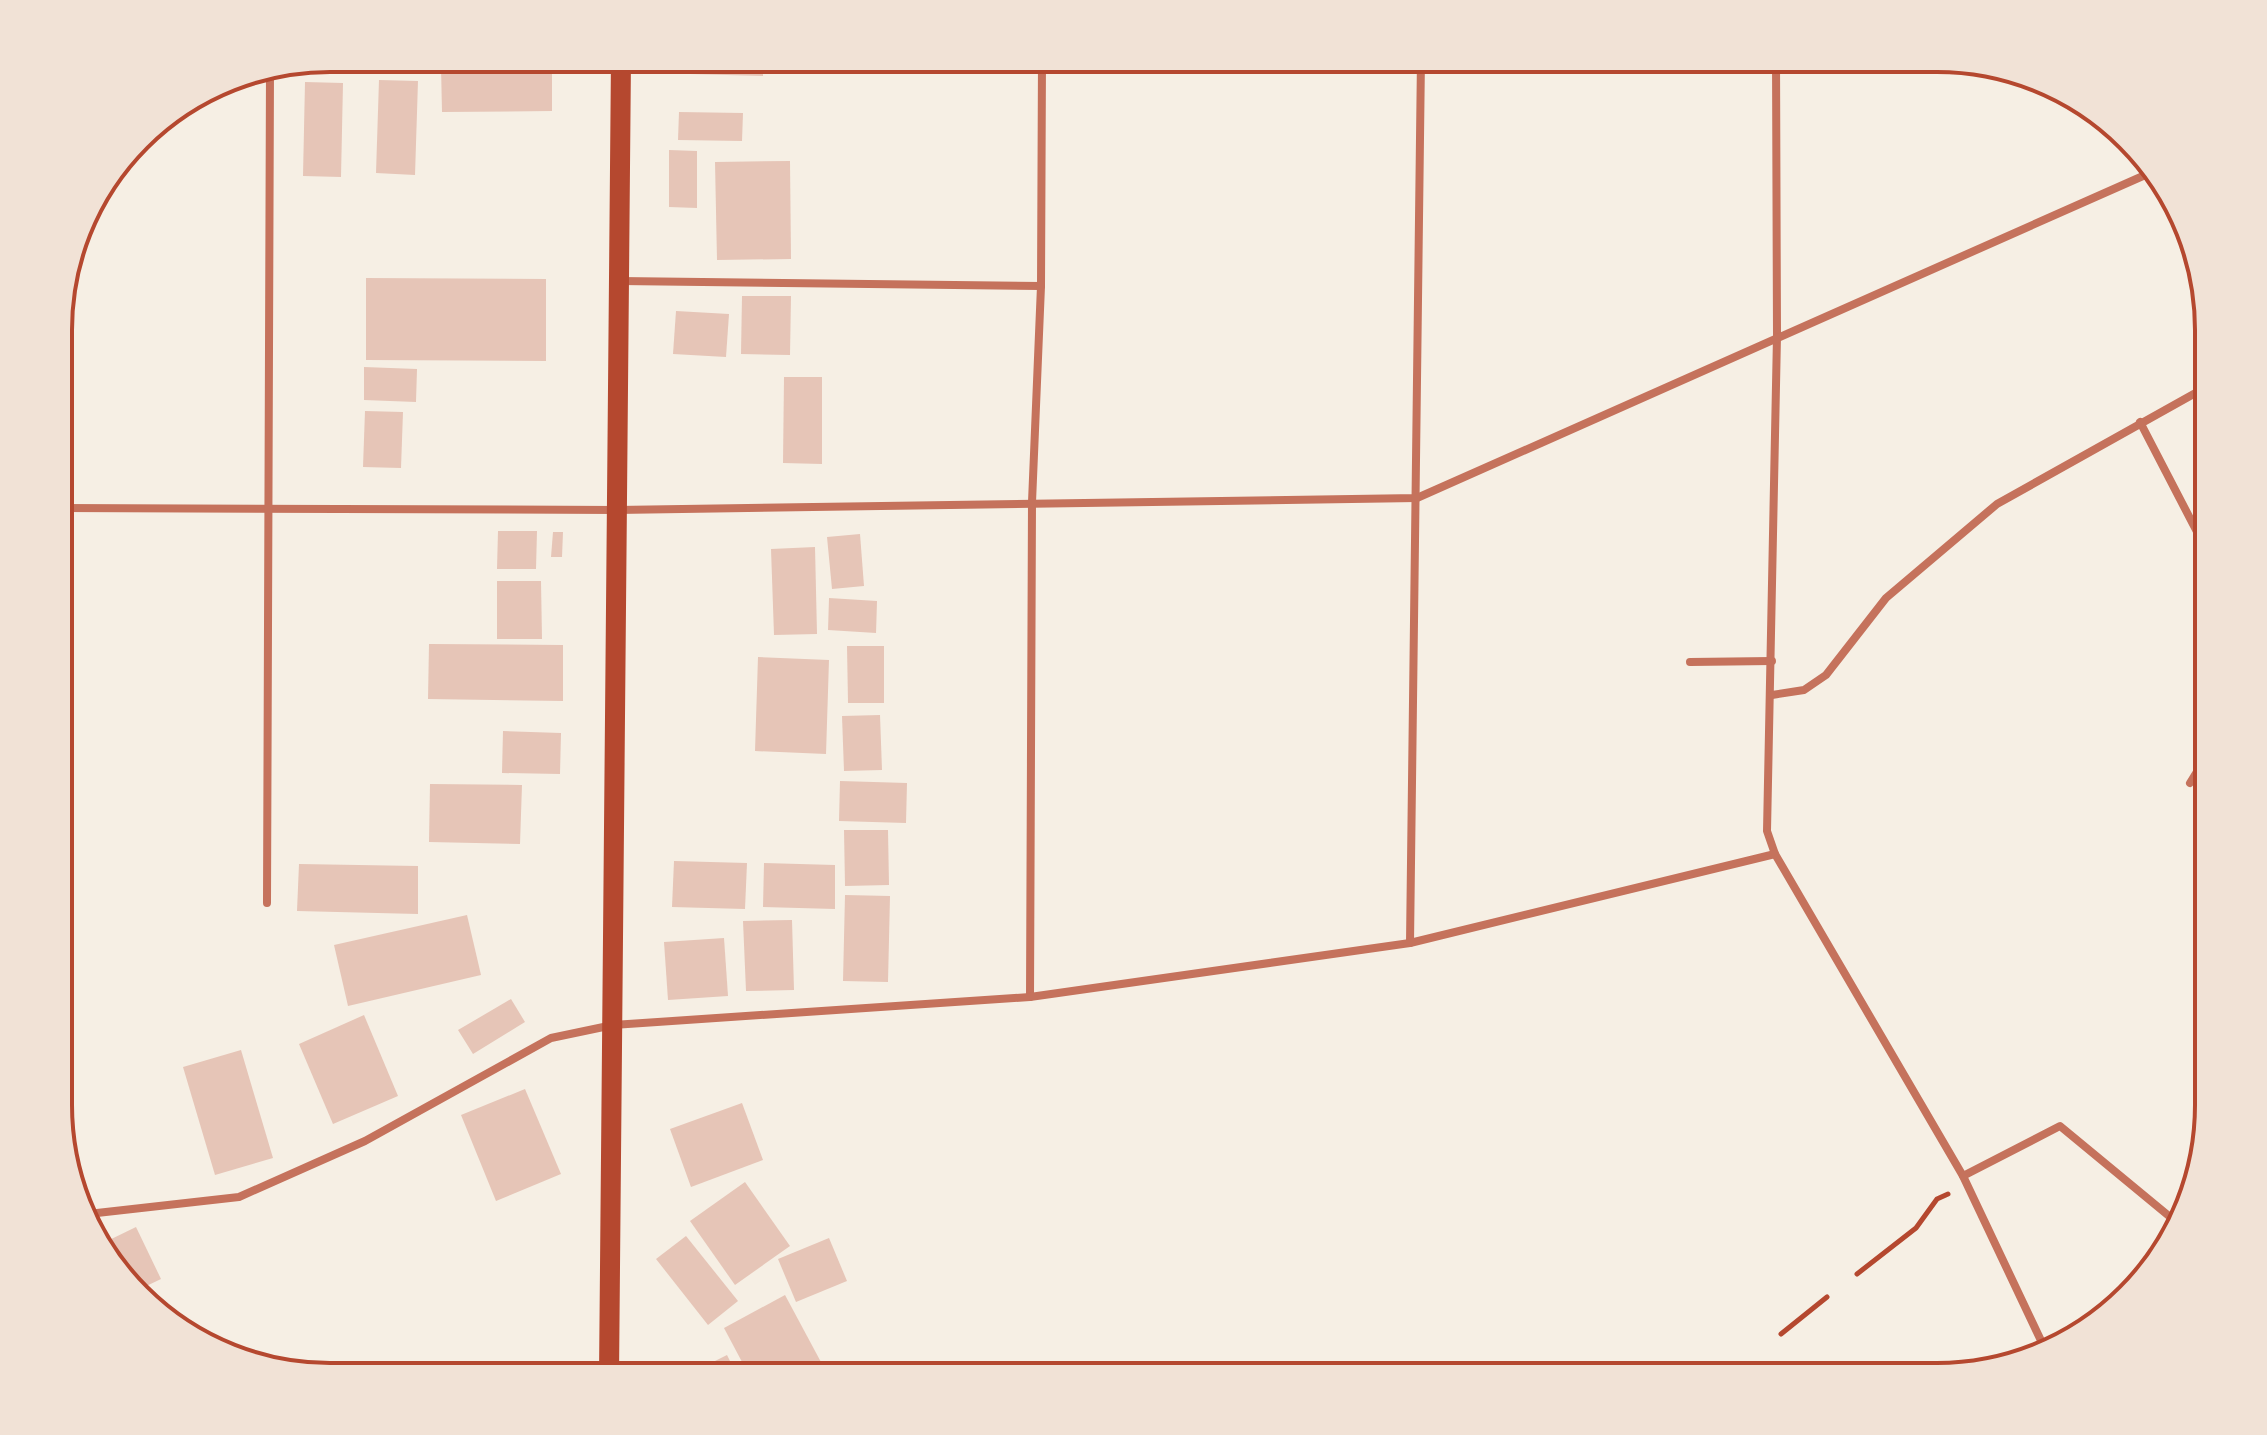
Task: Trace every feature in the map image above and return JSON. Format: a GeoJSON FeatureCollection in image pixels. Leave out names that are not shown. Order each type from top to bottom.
{"type":"FeatureCollection","features":[{"type":"Feature","properties":{"kind":"main road"},"geometry":{"type":"LineString","coordinates":[[609,1363],[621,72]]}},
{"type":"Feature","properties":{"kind":"street"},"geometry":{"type":"LineString","coordinates":[[1030,997],[1032,502],[1041,286],[1042,72]]}},
{"type":"Feature","properties":{"kind":"street"},"geometry":{"type":"LineString","coordinates":[[1410,943],[1421,72]]}},
{"type":"Feature","properties":{"kind":"street"},"geometry":{"type":"LineString","coordinates":[[1776,72],[1777,336],[1767,831],[1775,854],[1965,1181],[2041,1340]]}},
{"type":"Feature","properties":{"kind":"street"},"geometry":{"type":"LineString","coordinates":[[267,903],[270,80]]}},
{"type":"Feature","properties":{"kind":"street"},"geometry":{"type":"LineString","coordinates":[[72,508],[617,510],[1417,498],[2143,176]]}},
{"type":"Feature","properties":{"kind":"street"},"geometry":{"type":"LineString","coordinates":[[620,281],[1041,286]]}},
{"type":"Feature","properties":{"kind":"street"},"geometry":{"type":"LineString","coordinates":[[1772,695],[1804,690],[1826,675],[1886,598],[1997,504],[2194,393]]}},
{"type":"Feature","properties":{"kind":"street"},"geometry":{"type":"LineString","coordinates":[[2140,422],[2194,526]]}},
{"type":"Feature","properties":{"kind":"street"},"geometry":{"type":"LineString","coordinates":[[1690,662],[1772,661]]}},
{"type":"Feature","properties":{"kind":"street"},"geometry":{"type":"LineString","coordinates":[[2190,783],[2194,777]]}},
{"type":"Feature","properties":{"kind":"street"},"geometry":{"type":"LineString","coordinates":[[97,1213],[239,1197],[365,1141],[551,1038],[613,1025],[1030,997],[1410,943],[1775,854]]}},
{"type":"Feature","properties":{"kind":"street"},"geometry":{"type":"LineString","coordinates":[[1965,1181],[2060,1126],[2169,1216]]}},
{"type":"Feature","properties":{"kind":"path"},"geometry":{"type":"LineString","coordinates":[[1857,1274],[1916,1228],[1937,1199],[1965,1181]]}},
{"type":"Feature","properties":{"kind":"path"},"geometry":{"type":"LineString","coordinates":[[1781,1334],[1827,1297]]}},
{"type":"Feature","properties":{"kind":"building"},"geometry":{"type":"Polygon","coordinates":[[[441,72],[552,72],[552,111],[442,112],[441,72]]]}},
{"type":"Feature","properties":{"kind":"building"},"geometry":{"type":"Polygon","coordinates":[[[763,72],[763,76],[690,74],[763,72]]]}},
{"type":"Feature","properties":{"kind":"building"},"geometry":{"type":"Polygon","coordinates":[[[379,80],[418,81],[415,175],[376,173],[379,80]]]}},
{"type":"Feature","properties":{"kind":"building"},"geometry":{"type":"Polygon","coordinates":[[[305,82],[343,83],[341,177],[303,176],[305,82]]]}},
{"type":"Feature","properties":{"kind":"building"},"geometry":{"type":"Polygon","coordinates":[[[679,112],[743,113],[742,141],[678,140],[679,112]]]}},
{"type":"Feature","properties":{"kind":"building"},"geometry":{"type":"Polygon","coordinates":[[[669,150],[697,151],[697,208],[669,207],[669,150]]]}},
{"type":"Feature","properties":{"kind":"building"},"geometry":{"type":"Polygon","coordinates":[[[790,161],[791,259],[717,260],[715,162],[790,161]]]}},
{"type":"Feature","properties":{"kind":"building"},"geometry":{"type":"Polygon","coordinates":[[[366,278],[546,279],[546,361],[366,360],[366,278]]]}},
{"type":"Feature","properties":{"kind":"building"},"geometry":{"type":"Polygon","coordinates":[[[742,296],[791,296],[790,355],[741,354],[742,296]]]}},
{"type":"Feature","properties":{"kind":"building"},"geometry":{"type":"Polygon","coordinates":[[[676,311],[729,314],[726,357],[673,354],[676,311]]]}},
{"type":"Feature","properties":{"kind":"building"},"geometry":{"type":"Polygon","coordinates":[[[364,367],[417,369],[416,402],[364,400],[364,367]]]}},
{"type":"Feature","properties":{"kind":"building"},"geometry":{"type":"Polygon","coordinates":[[[784,377],[822,377],[822,464],[783,463],[784,377]]]}},
{"type":"Feature","properties":{"kind":"building"},"geometry":{"type":"Polygon","coordinates":[[[365,411],[403,412],[401,468],[363,467],[365,411]]]}},
{"type":"Feature","properties":{"kind":"building"},"geometry":{"type":"Polygon","coordinates":[[[498,531],[537,531],[536,569],[497,569],[498,531]]]}},
{"type":"Feature","properties":{"kind":"building"},"geometry":{"type":"Polygon","coordinates":[[[553,532],[563,532],[562,557],[551,557],[553,532]]]}},
{"type":"Feature","properties":{"kind":"building"},"geometry":{"type":"Polygon","coordinates":[[[860,534],[864,586],[832,589],[827,537],[860,534]]]}},
{"type":"Feature","properties":{"kind":"building"},"geometry":{"type":"Polygon","coordinates":[[[815,547],[817,634],[774,635],[771,549],[815,547]]]}},
{"type":"Feature","properties":{"kind":"building"},"geometry":{"type":"Polygon","coordinates":[[[497,581],[541,581],[542,639],[497,639],[497,581]]]}},
{"type":"Feature","properties":{"kind":"building"},"geometry":{"type":"Polygon","coordinates":[[[829,598],[877,601],[876,633],[828,630],[829,598]]]}},
{"type":"Feature","properties":{"kind":"building"},"geometry":{"type":"Polygon","coordinates":[[[429,644],[563,645],[563,701],[428,699],[429,644]]]}},
{"type":"Feature","properties":{"kind":"building"},"geometry":{"type":"Polygon","coordinates":[[[847,646],[884,646],[884,703],[848,703],[847,646]]]}},
{"type":"Feature","properties":{"kind":"building"},"geometry":{"type":"Polygon","coordinates":[[[758,657],[829,660],[826,754],[755,751],[758,657]]]}},
{"type":"Feature","properties":{"kind":"building"},"geometry":{"type":"Polygon","coordinates":[[[880,715],[882,770],[844,771],[842,716],[880,715]]]}},
{"type":"Feature","properties":{"kind":"building"},"geometry":{"type":"Polygon","coordinates":[[[503,731],[561,733],[560,774],[502,773],[503,731]]]}},
{"type":"Feature","properties":{"kind":"building"},"geometry":{"type":"Polygon","coordinates":[[[840,781],[907,783],[906,823],[839,821],[840,781]]]}},
{"type":"Feature","properties":{"kind":"building"},"geometry":{"type":"Polygon","coordinates":[[[430,784],[522,785],[520,844],[429,842],[430,784]]]}},
{"type":"Feature","properties":{"kind":"building"},"geometry":{"type":"Polygon","coordinates":[[[844,830],[888,830],[889,885],[845,886],[844,830]]]}},
{"type":"Feature","properties":{"kind":"building"},"geometry":{"type":"Polygon","coordinates":[[[674,861],[747,863],[745,909],[672,907],[674,861]]]}},
{"type":"Feature","properties":{"kind":"building"},"geometry":{"type":"Polygon","coordinates":[[[764,863],[835,865],[835,909],[763,907],[764,863]]]}},
{"type":"Feature","properties":{"kind":"building"},"geometry":{"type":"Polygon","coordinates":[[[299,864],[418,866],[418,914],[297,911],[299,864]]]}},
{"type":"Feature","properties":{"kind":"building"},"geometry":{"type":"Polygon","coordinates":[[[845,895],[890,896],[888,982],[843,981],[845,895]]]}},
{"type":"Feature","properties":{"kind":"building"},"geometry":{"type":"Polygon","coordinates":[[[467,915],[481,975],[348,1006],[334,945],[467,915]]]}},
{"type":"Feature","properties":{"kind":"building"},"geometry":{"type":"Polygon","coordinates":[[[792,920],[794,990],[746,991],[743,921],[792,920]]]}},
{"type":"Feature","properties":{"kind":"building"},"geometry":{"type":"Polygon","coordinates":[[[724,938],[728,996],[668,1000],[664,942],[724,938]]]}},
{"type":"Feature","properties":{"kind":"building"},"geometry":{"type":"Polygon","coordinates":[[[511,999],[525,1022],[473,1054],[458,1030],[511,999]]]}},
{"type":"Feature","properties":{"kind":"building"},"geometry":{"type":"Polygon","coordinates":[[[364,1015],[398,1096],[333,1124],[299,1044],[364,1015]]]}},
{"type":"Feature","properties":{"kind":"building"},"geometry":{"type":"Polygon","coordinates":[[[241,1050],[273,1158],[215,1175],[183,1067],[241,1050]]]}},
{"type":"Feature","properties":{"kind":"building"},"geometry":{"type":"Polygon","coordinates":[[[525,1089],[561,1174],[496,1201],[461,1115],[525,1089]]]}},
{"type":"Feature","properties":{"kind":"building"},"geometry":{"type":"Polygon","coordinates":[[[742,1103],[763,1160],[691,1187],[670,1129],[742,1103]]]}},
{"type":"Feature","properties":{"kind":"building"},"geometry":{"type":"Polygon","coordinates":[[[745,1182],[790,1246],[735,1285],[690,1221],[745,1182]]]}},
{"type":"Feature","properties":{"kind":"building"},"geometry":{"type":"Polygon","coordinates":[[[136,1227],[161,1279],[147,1286],[125,1262],[110,1239],[136,1227]]]}},
{"type":"Feature","properties":{"kind":"building"},"geometry":{"type":"Polygon","coordinates":[[[686,1236],[738,1301],[708,1325],[656,1259],[686,1236]]]}},
{"type":"Feature","properties":{"kind":"building"},"geometry":{"type":"Polygon","coordinates":[[[829,1238],[847,1281],[796,1302],[778,1259],[829,1238]]]}},
{"type":"Feature","properties":{"kind":"building"},"geometry":{"type":"Polygon","coordinates":[[[785,1295],[821,1363],[742,1363],[724,1328],[785,1295]]]}},
{"type":"Feature","properties":{"kind":"building"},"geometry":{"type":"Polygon","coordinates":[[[727,1355],[731,1363],[711,1363],[727,1355]]]}}]}
